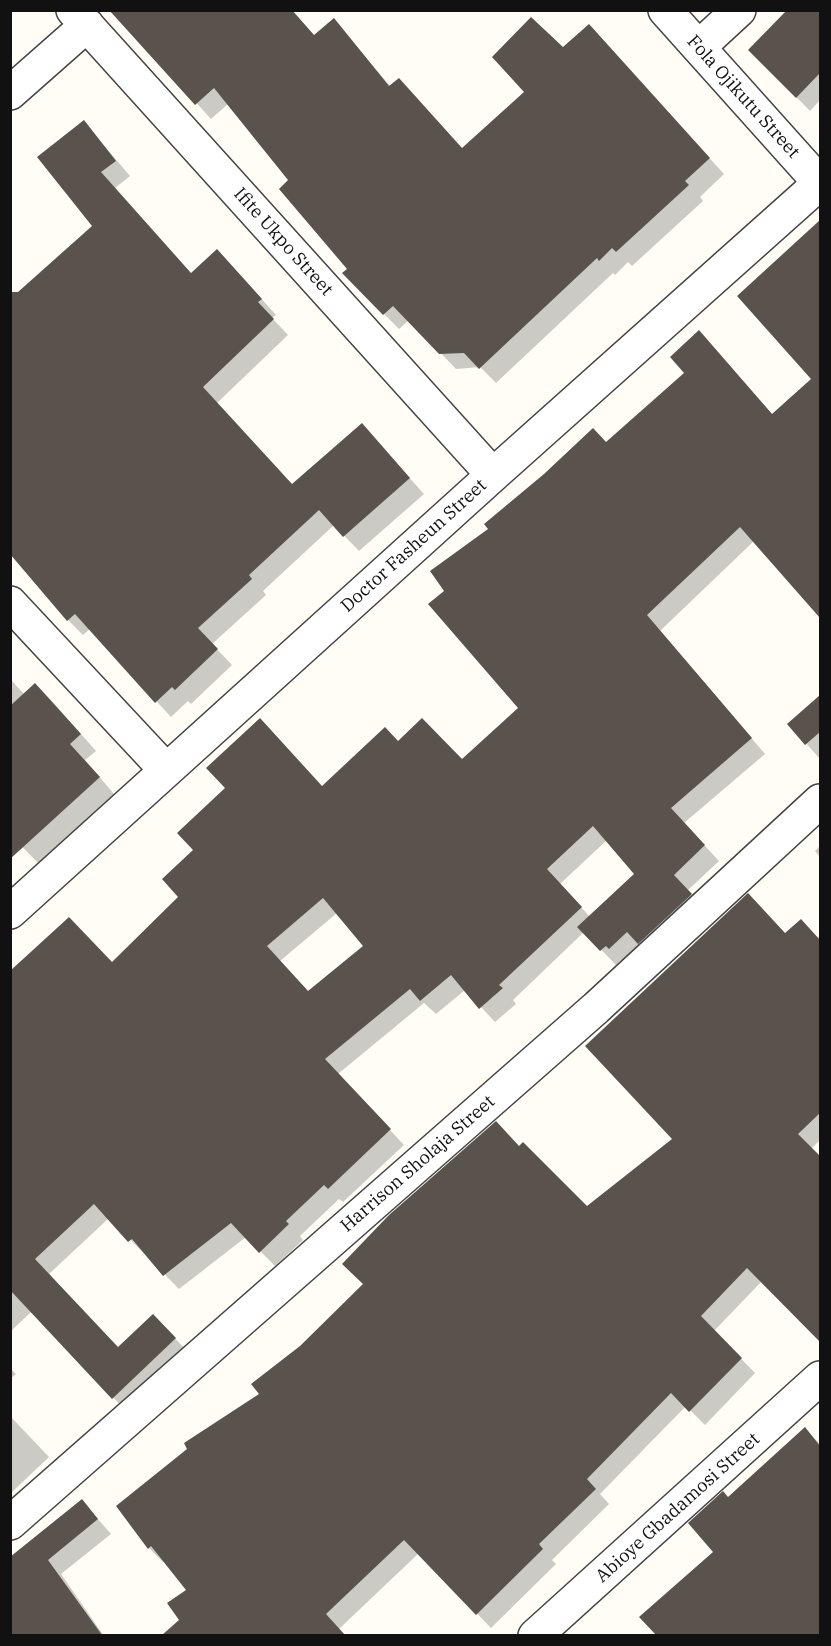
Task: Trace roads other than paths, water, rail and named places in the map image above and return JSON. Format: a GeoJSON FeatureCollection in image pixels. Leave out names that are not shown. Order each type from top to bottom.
{"type":"FeatureCollection","features":[{"type":"Feature","properties":{"kind":"street","name":"Fola Ojikutu Street"},"geometry":{"type":"LineString","coordinates":[[665,10],[820,183]]}},
{"type":"Feature","properties":{"kind":"street"},"geometry":{"type":"LineString","coordinates":[[699,47],[739,10]]}},
{"type":"Feature","properties":{"kind":"street"},"geometry":{"type":"LineString","coordinates":[[10,93],[80,18]]}},
{"type":"Feature","properties":{"kind":"street","name":"Ifite Ukpo Street"},"geometry":{"type":"LineString","coordinates":[[80,18],[493,475]]}},
{"type":"Feature","properties":{"kind":"street","name":"Doctor Fasheun Street"},"geometry":{"type":"LineString","coordinates":[[10,912],[820,183]]}},
{"type":"Feature","properties":{"kind":"street"},"geometry":{"type":"LineString","coordinates":[[10,603],[166,770]]}},
{"type":"Feature","properties":{"kind":"street","name":"Harrison Sholaja Street"},"geometry":{"type":"LineString","coordinates":[[10,1523],[596,1008],[820,801]]}},
{"type":"Feature","properties":{"kind":"street","name":"Abioye Gbadamosi Street"},"geometry":{"type":"LineString","coordinates":[[535,1635],[820,1378]]}}]}
